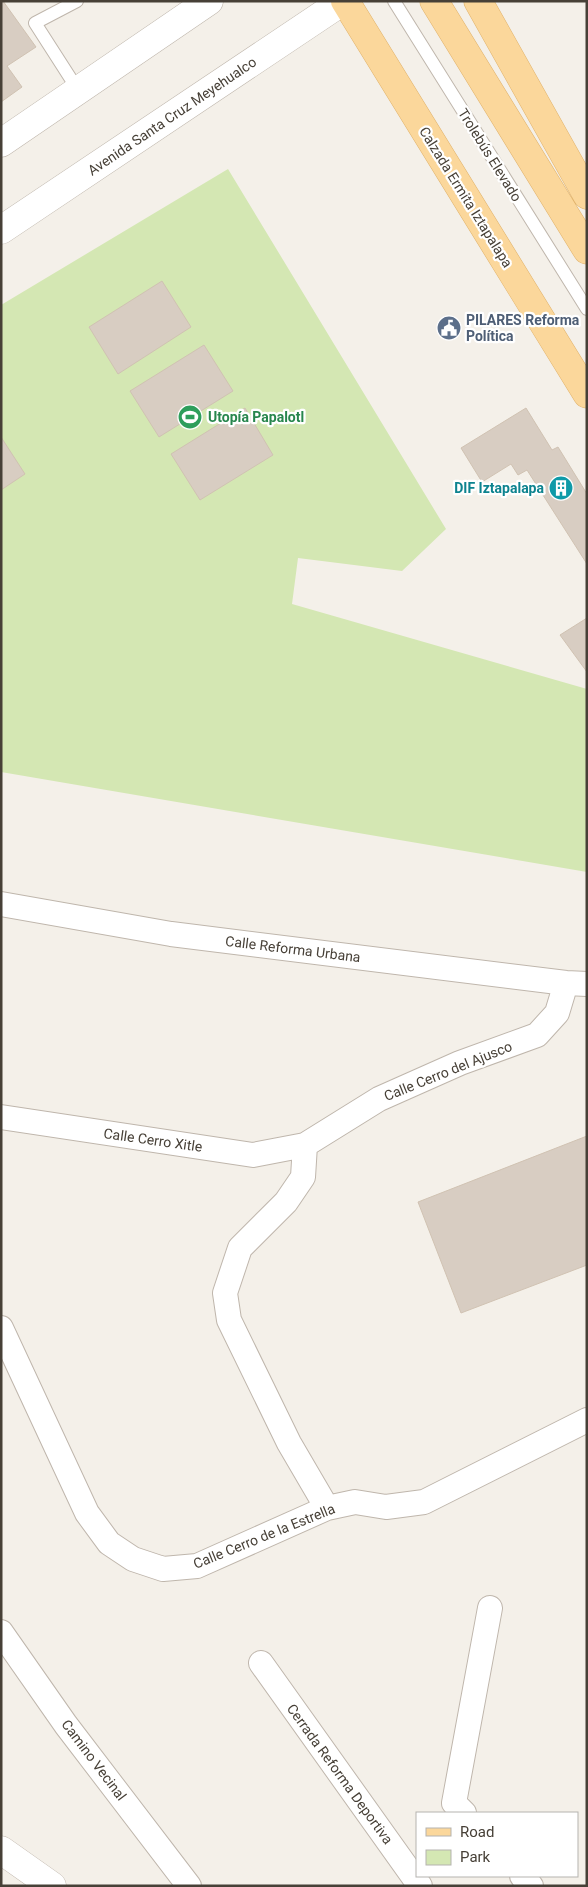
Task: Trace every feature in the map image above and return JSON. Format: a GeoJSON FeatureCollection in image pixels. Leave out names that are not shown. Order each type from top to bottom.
{"type":"FeatureCollection","features":[{"type":"Feature","properties":{"kind":"main road","name":"Calzada Ermita Iztapalapa"},"geometry":{"type":"LineString","coordinates":[[344,1],[587,394]]}},
{"type":"Feature","properties":{"kind":"main road"},"geometry":{"type":"LineString","coordinates":[[434,1],[587,250]]}},
{"type":"Feature","properties":{"kind":"main road"},"geometry":{"type":"LineString","coordinates":[[478,1],[587,195]]}},
{"type":"Feature","properties":{"kind":"street"},"geometry":{"type":"LineString","coordinates":[[1,143],[208,1]]}},
{"type":"Feature","properties":{"kind":"street","name":"Avenida Santa Cruz Meyehualco"},"geometry":{"type":"LineString","coordinates":[[1,230],[344,1]]}},
{"type":"Feature","properties":{"kind":"street","name":"Calle Reforma Urbana"},"geometry":{"type":"LineString","coordinates":[[1,904],[171,934],[576,984]]}},
{"type":"Feature","properties":{"kind":"street","name":"Calle Cerro del Ajusco"},"geometry":{"type":"LineString","coordinates":[[305,1145],[379,1099],[460,1062],[537,1036],[576,984]]}},
{"type":"Feature","properties":{"kind":"street","name":"Calle Cerro Xitle"},"geometry":{"type":"LineString","coordinates":[[1,1118],[253,1155],[305,1145]]}},
{"type":"Feature","properties":{"kind":"street"},"geometry":{"type":"LineString","coordinates":[[305,1145],[303,1177],[286,1202],[240,1248],[225,1293],[229,1320],[290,1443],[327,1508]]}},
{"type":"Feature","properties":{"kind":"street","name":"Calle Cerro de la Estrella"},"geometry":{"type":"LineString","coordinates":[[1,1328],[87,1513],[109,1543],[133,1559],[163,1569],[196,1566],[327,1508],[355,1502],[386,1507],[424,1502],[587,1420]]}},
{"type":"Feature","properties":{"kind":"street"},"geometry":{"type":"LineString","coordinates":[[463,1812],[454,1802],[490,1608]]}},
{"type":"Feature","properties":{"kind":"street","name":"Camino Vecinal"},"geometry":{"type":"LineString","coordinates":[[1,1632],[66,1725],[189,1886]]}},
{"type":"Feature","properties":{"kind":"street","name":"Cerrada Reforma Deportiva"},"geometry":{"type":"LineString","coordinates":[[261,1663],[420,1886]]}},
{"type":"Feature","properties":{"kind":"street"},"geometry":{"type":"LineString","coordinates":[[1,1850],[52,1886]]}},
{"type":"Feature","properties":{"kind":"lane"},"geometry":{"type":"LineString","coordinates":[[76,1],[35,23],[78,90]]}},
{"type":"Feature","properties":{"kind":"lane","name":"Trolebús Elevado"},"geometry":{"type":"LineString","coordinates":[[394,1],[587,309]]}},
{"type":"Feature","properties":{"kind":"green space","name":"Utopía Papalotl"},"geometry":{"type":"Polygon","coordinates":[[[228,169],[446,529],[402,571],[298,558],[292,604],[587,689],[587,872],[1,772],[1,305],[228,169]]]}},
{"type":"Feature","properties":{"kind":"building"},"geometry":{"type":"Polygon","coordinates":[[[1,1],[3,1],[36,47],[7,66],[22,87],[1,102],[1,1]]]}},
{"type":"Feature","properties":{"kind":"building"},"geometry":{"type":"Polygon","coordinates":[[[162,281],[191,327],[118,374],[89,327],[162,281]]]}},
{"type":"Feature","properties":{"kind":"building"},"geometry":{"type":"Polygon","coordinates":[[[204,345],[233,391],[159,437],[130,391],[204,345]]]}},
{"type":"Feature","properties":{"kind":"building"},"geometry":{"type":"Polygon","coordinates":[[[245,408],[273,455],[200,500],[171,454],[245,408]]]}},
{"type":"Feature","properties":{"kind":"building","name":"DIF Iztapalapa"},"geometry":{"type":"Polygon","coordinates":[[[526,408],[552,450],[558,447],[587,494],[587,564],[527,470],[518,475],[511,464],[482,482],[461,448],[526,408]]]}},
{"type":"Feature","properties":{"kind":"building"},"geometry":{"type":"Polygon","coordinates":[[[1,437],[25,474],[1,490],[1,437]]]}},
{"type":"Feature","properties":{"kind":"building"},"geometry":{"type":"Polygon","coordinates":[[[587,618],[587,672],[560,635],[587,618]]]}},
{"type":"Feature","properties":{"kind":"building"},"geometry":{"type":"Polygon","coordinates":[[[587,1136],[587,1265],[461,1313],[418,1202],[587,1136]]]}},
{"type":"Feature","properties":{"kind":"place","name":"PILARES Reforma Política"},"geometry":{"type":"Point","coordinates":[449,328]}},
{"type":"Feature","properties":{"kind":"place","name":"Utopía Papalotl"},"geometry":{"type":"Point","coordinates":[190,417]}},
{"type":"Feature","properties":{"kind":"place","name":"DIF Iztapalapa"},"geometry":{"type":"Point","coordinates":[561,488]}}]}
